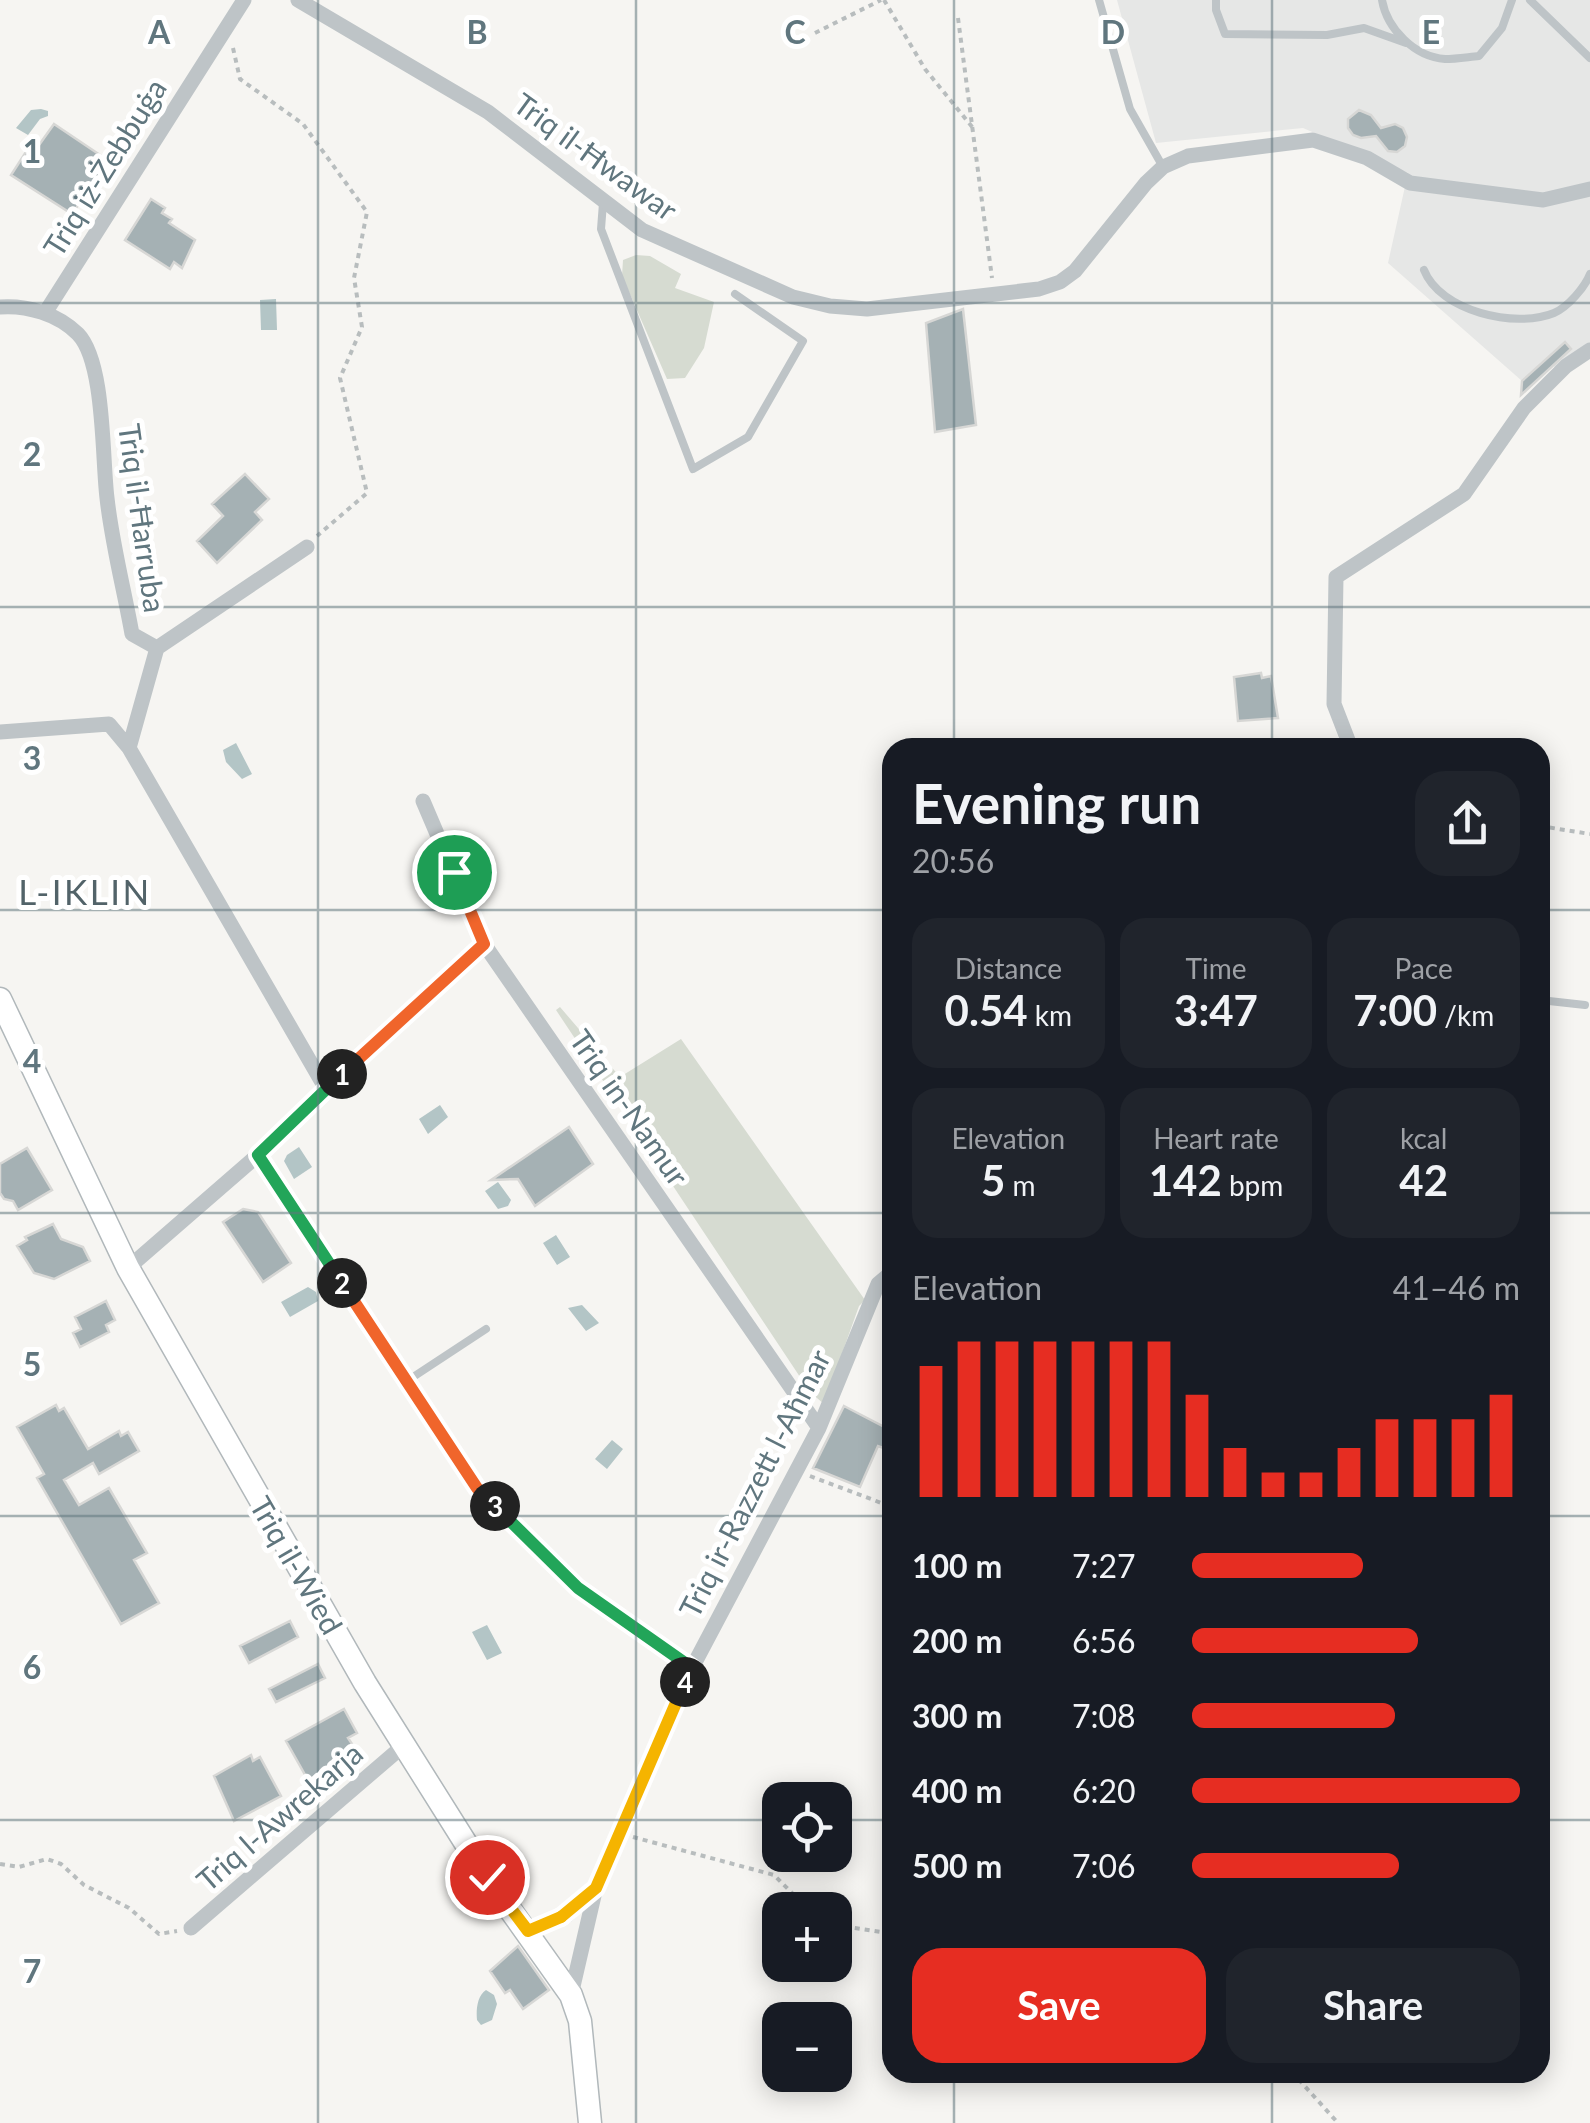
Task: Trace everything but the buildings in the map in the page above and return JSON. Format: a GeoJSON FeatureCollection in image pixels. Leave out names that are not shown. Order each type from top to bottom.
{"type":"FeatureCollection","features":[{"type":"Feature","properties":{"kind":"street","name":"Triq iż-Żebbuġa"},"geometry":{"type":"LineString","coordinates":[[45,313],[244,0]]}},
{"type":"Feature","properties":{"kind":"street","name":"Triq il-Ħwawar"},"geometry":{"type":"LineString","coordinates":[[298,0],[488,112],[642,230],[793,297],[830,306],[867,308],[1039,289],[1060,282],[1074,271],[1163,167]]}},
{"type":"Feature","properties":{"kind":"street"},"geometry":{"type":"LineString","coordinates":[[1163,167],[1188,156],[1313,140],[1367,158],[1410,183],[1543,200],[1590,189]]}},
{"type":"Feature","properties":{"kind":"street"},"geometry":{"type":"LineString","coordinates":[[0,307],[16,306],[45,313]]}},
{"type":"Feature","properties":{"kind":"street","name":"Triq il-Ħarruba"},"geometry":{"type":"LineString","coordinates":[[45,313],[79,335],[96,374],[107,500],[132,634],[156,648],[129,748]]}},
{"type":"Feature","properties":{"kind":"street"},"geometry":{"type":"LineString","coordinates":[[1347,738],[1334,704],[1336,577],[1464,494],[1524,408],[1566,366],[1590,350]]}},
{"type":"Feature","properties":{"kind":"street"},"geometry":{"type":"LineString","coordinates":[[156,648],[307,547]]}},
{"type":"Feature","properties":{"kind":"street"},"geometry":{"type":"LineString","coordinates":[[0,732],[109,724],[129,748],[326,1089]]}},
{"type":"Feature","properties":{"kind":"street","name":"Triq in-Namur"},"geometry":{"type":"LineString","coordinates":[[423,801],[484,944],[820,1428]]}},
{"type":"Feature","properties":{"kind":"street"},"geometry":{"type":"LineString","coordinates":[[128,1268],[258,1155],[484,944]]}},
{"type":"Feature","properties":{"kind":"street","name":"Triq il-Wied"},"geometry":{"type":"LineString","coordinates":[[0,999],[128,1268],[403,1746],[487,1877],[571,1995],[580,2022],[590,2123]]}},
{"type":"Feature","properties":{"kind":"street"},"geometry":{"type":"LineString","coordinates":[[258,1155],[477,1488],[578,1588],[692,1668]]}},
{"type":"Feature","properties":{"kind":"street","name":"Triq ir-Razzett l-Aħmar"},"geometry":{"type":"LineString","coordinates":[[571,1995],[596,1888],[619,1834],[692,1668],[820,1428],[882,1281]]}},
{"type":"Feature","properties":{"kind":"street","name":"Triq l-Awrekarja"},"geometry":{"type":"LineString","coordinates":[[191,1928],[403,1746]]}},
{"type":"Feature","properties":{"kind":"street","name":"Triq ir-Razzett l-Aħmar"},"geometry":{"type":"LineString","coordinates":[[528,1931],[567,1914],[596,1888]]}},
{"type":"Feature","properties":{"kind":"lane"},"geometry":{"type":"LineString","coordinates":[[1099,0],[1130,109],[1163,167]]}},
{"type":"Feature","properties":{"kind":"lane"},"geometry":{"type":"LineString","coordinates":[[1216,0],[1225,34],[1327,35],[1364,28],[1442,59],[1479,56],[1502,28],[1512,0]]}},
{"type":"Feature","properties":{"kind":"lane"},"geometry":{"type":"LineString","coordinates":[[1382,0],[1384,10],[1406,43]]}},
{"type":"Feature","properties":{"kind":"lane"},"geometry":{"type":"LineString","coordinates":[[1530,0],[1590,58]]}},
{"type":"Feature","properties":{"kind":"lane"},"geometry":{"type":"LineString","coordinates":[[603,199],[602,229],[693,470],[748,437],[803,340],[735,294]]}},
{"type":"Feature","properties":{"kind":"lane"},"geometry":{"type":"LineString","coordinates":[[1424,270],[1431,287],[1463,308],[1508,318],[1554,313],[1586,285],[1590,274]]}},
{"type":"Feature","properties":{"kind":"lane"},"geometry":{"type":"LineString","coordinates":[[1550,1001],[1585,1006]]}},
{"type":"Feature","properties":{"kind":"lane"},"geometry":{"type":"LineString","coordinates":[[406,1381],[486,1329]]}},
{"type":"Feature","properties":{"kind":"path"},"geometry":{"type":"LineString","coordinates":[[814,34],[882,0],[925,70],[972,128]]}},
{"type":"Feature","properties":{"kind":"path"},"geometry":{"type":"LineString","coordinates":[[958,18],[993,293]]}},
{"type":"Feature","properties":{"kind":"path"},"geometry":{"type":"LineString","coordinates":[[228,22],[240,79],[303,124],[367,212],[354,278],[362,327],[340,378],[367,494],[326,526],[307,547]]}},
{"type":"Feature","properties":{"kind":"path"},"geometry":{"type":"LineString","coordinates":[[1550,828],[1590,834]]}},
{"type":"Feature","properties":{"kind":"path"},"geometry":{"type":"LineString","coordinates":[[797,1471],[882,1504]]}},
{"type":"Feature","properties":{"kind":"path"},"geometry":{"type":"LineString","coordinates":[[619,1834],[774,1874],[792,1892]]}},
{"type":"Feature","properties":{"kind":"path"},"geometry":{"type":"LineString","coordinates":[[0,1864],[18,1867],[47,1859],[60,1864],[98,1895],[129,1908],[160,1934],[191,1928]]}},
{"type":"Feature","properties":{"kind":"path"},"geometry":{"type":"LineString","coordinates":[[852,1928],[882,1932]]}},
{"type":"Feature","properties":{"kind":"path"},"geometry":{"type":"LineString","coordinates":[[1302,2083],[1338,2123]]}},
{"type":"Feature","properties":{"kind":"shaded area"},"geometry":{"type":"Polygon","coordinates":[[[1117,0],[1590,0],[1590,345],[1556,368],[1546,360],[1522,381],[1388,263],[1408,173],[1303,128],[1156,143],[1117,0]]]}},
{"type":"Feature","properties":{"kind":"shaded area"},"geometry":{"type":"Polygon","coordinates":[[[31,110],[48,111],[48,116],[40,119],[28,135],[16,128],[31,110]]]}},
{"type":"Feature","properties":{"kind":"shaded area"},"geometry":{"type":"Polygon","coordinates":[[[636,255],[650,256],[681,274],[675,288],[714,302],[704,348],[685,378],[667,379],[622,276],[623,260],[636,255]]]}},
{"type":"Feature","properties":{"kind":"shaded area"},"geometry":{"type":"Polygon","coordinates":[[[276,299],[277,330],[261,330],[260,300],[276,299]]]}},
{"type":"Feature","properties":{"kind":"shaded area"},"geometry":{"type":"Polygon","coordinates":[[[236,743],[252,774],[242,779],[226,762],[223,750],[236,743]]]}},
{"type":"Feature","properties":{"kind":"shaded area"},"geometry":{"type":"Polygon","coordinates":[[[560,1007],[620,1077],[681,1039],[865,1300],[859,1306],[824,1404],[810,1392],[556,1010],[560,1007]]]}},
{"type":"Feature","properties":{"kind":"shaded area"},"geometry":{"type":"Polygon","coordinates":[[[440,1105],[448,1117],[428,1134],[419,1119],[440,1105]]]}},
{"type":"Feature","properties":{"kind":"shaded area"},"geometry":{"type":"Polygon","coordinates":[[[299,1147],[312,1167],[294,1179],[284,1161],[299,1147]]]}},
{"type":"Feature","properties":{"kind":"shaded area"},"geometry":{"type":"Polygon","coordinates":[[[498,1182],[511,1200],[508,1206],[498,1209],[485,1191],[498,1182]]]}},
{"type":"Feature","properties":{"kind":"shaded area"},"geometry":{"type":"Polygon","coordinates":[[[556,1235],[570,1257],[557,1265],[543,1243],[556,1235]]]}},
{"type":"Feature","properties":{"kind":"shaded area"},"geometry":{"type":"Polygon","coordinates":[[[308,1287],[316,1292],[318,1301],[290,1317],[281,1302],[308,1287]]]}},
{"type":"Feature","properties":{"kind":"shaded area"},"geometry":{"type":"Polygon","coordinates":[[[582,1305],[599,1323],[586,1331],[568,1308],[582,1305]]]}},
{"type":"Feature","properties":{"kind":"shaded area"},"geometry":{"type":"Polygon","coordinates":[[[612,1440],[623,1449],[607,1469],[595,1459],[612,1440]]]}},
{"type":"Feature","properties":{"kind":"shaded area"},"geometry":{"type":"Polygon","coordinates":[[[487,1625],[502,1653],[487,1660],[472,1632],[487,1625]]]}},
{"type":"Feature","properties":{"kind":"shaded area"},"geometry":{"type":"Polygon","coordinates":[[[486,1990],[494,1995],[497,2004],[492,2020],[481,2025],[477,2008],[486,1990]]]}},
{"type":"Feature","properties":{"kind":"district","name":"L-IKLIN"},"geometry":{"type":"Point","coordinates":[85,891]}},
{"type":"Feature","properties":{"kind":"route"},"geometry":{"type":"LineString","coordinates":[[454,872],[484,944],[258,1155],[477,1488],[578,1588],[692,1668],[596,1888],[567,1914],[528,1931],[487,1877]]}}]}
